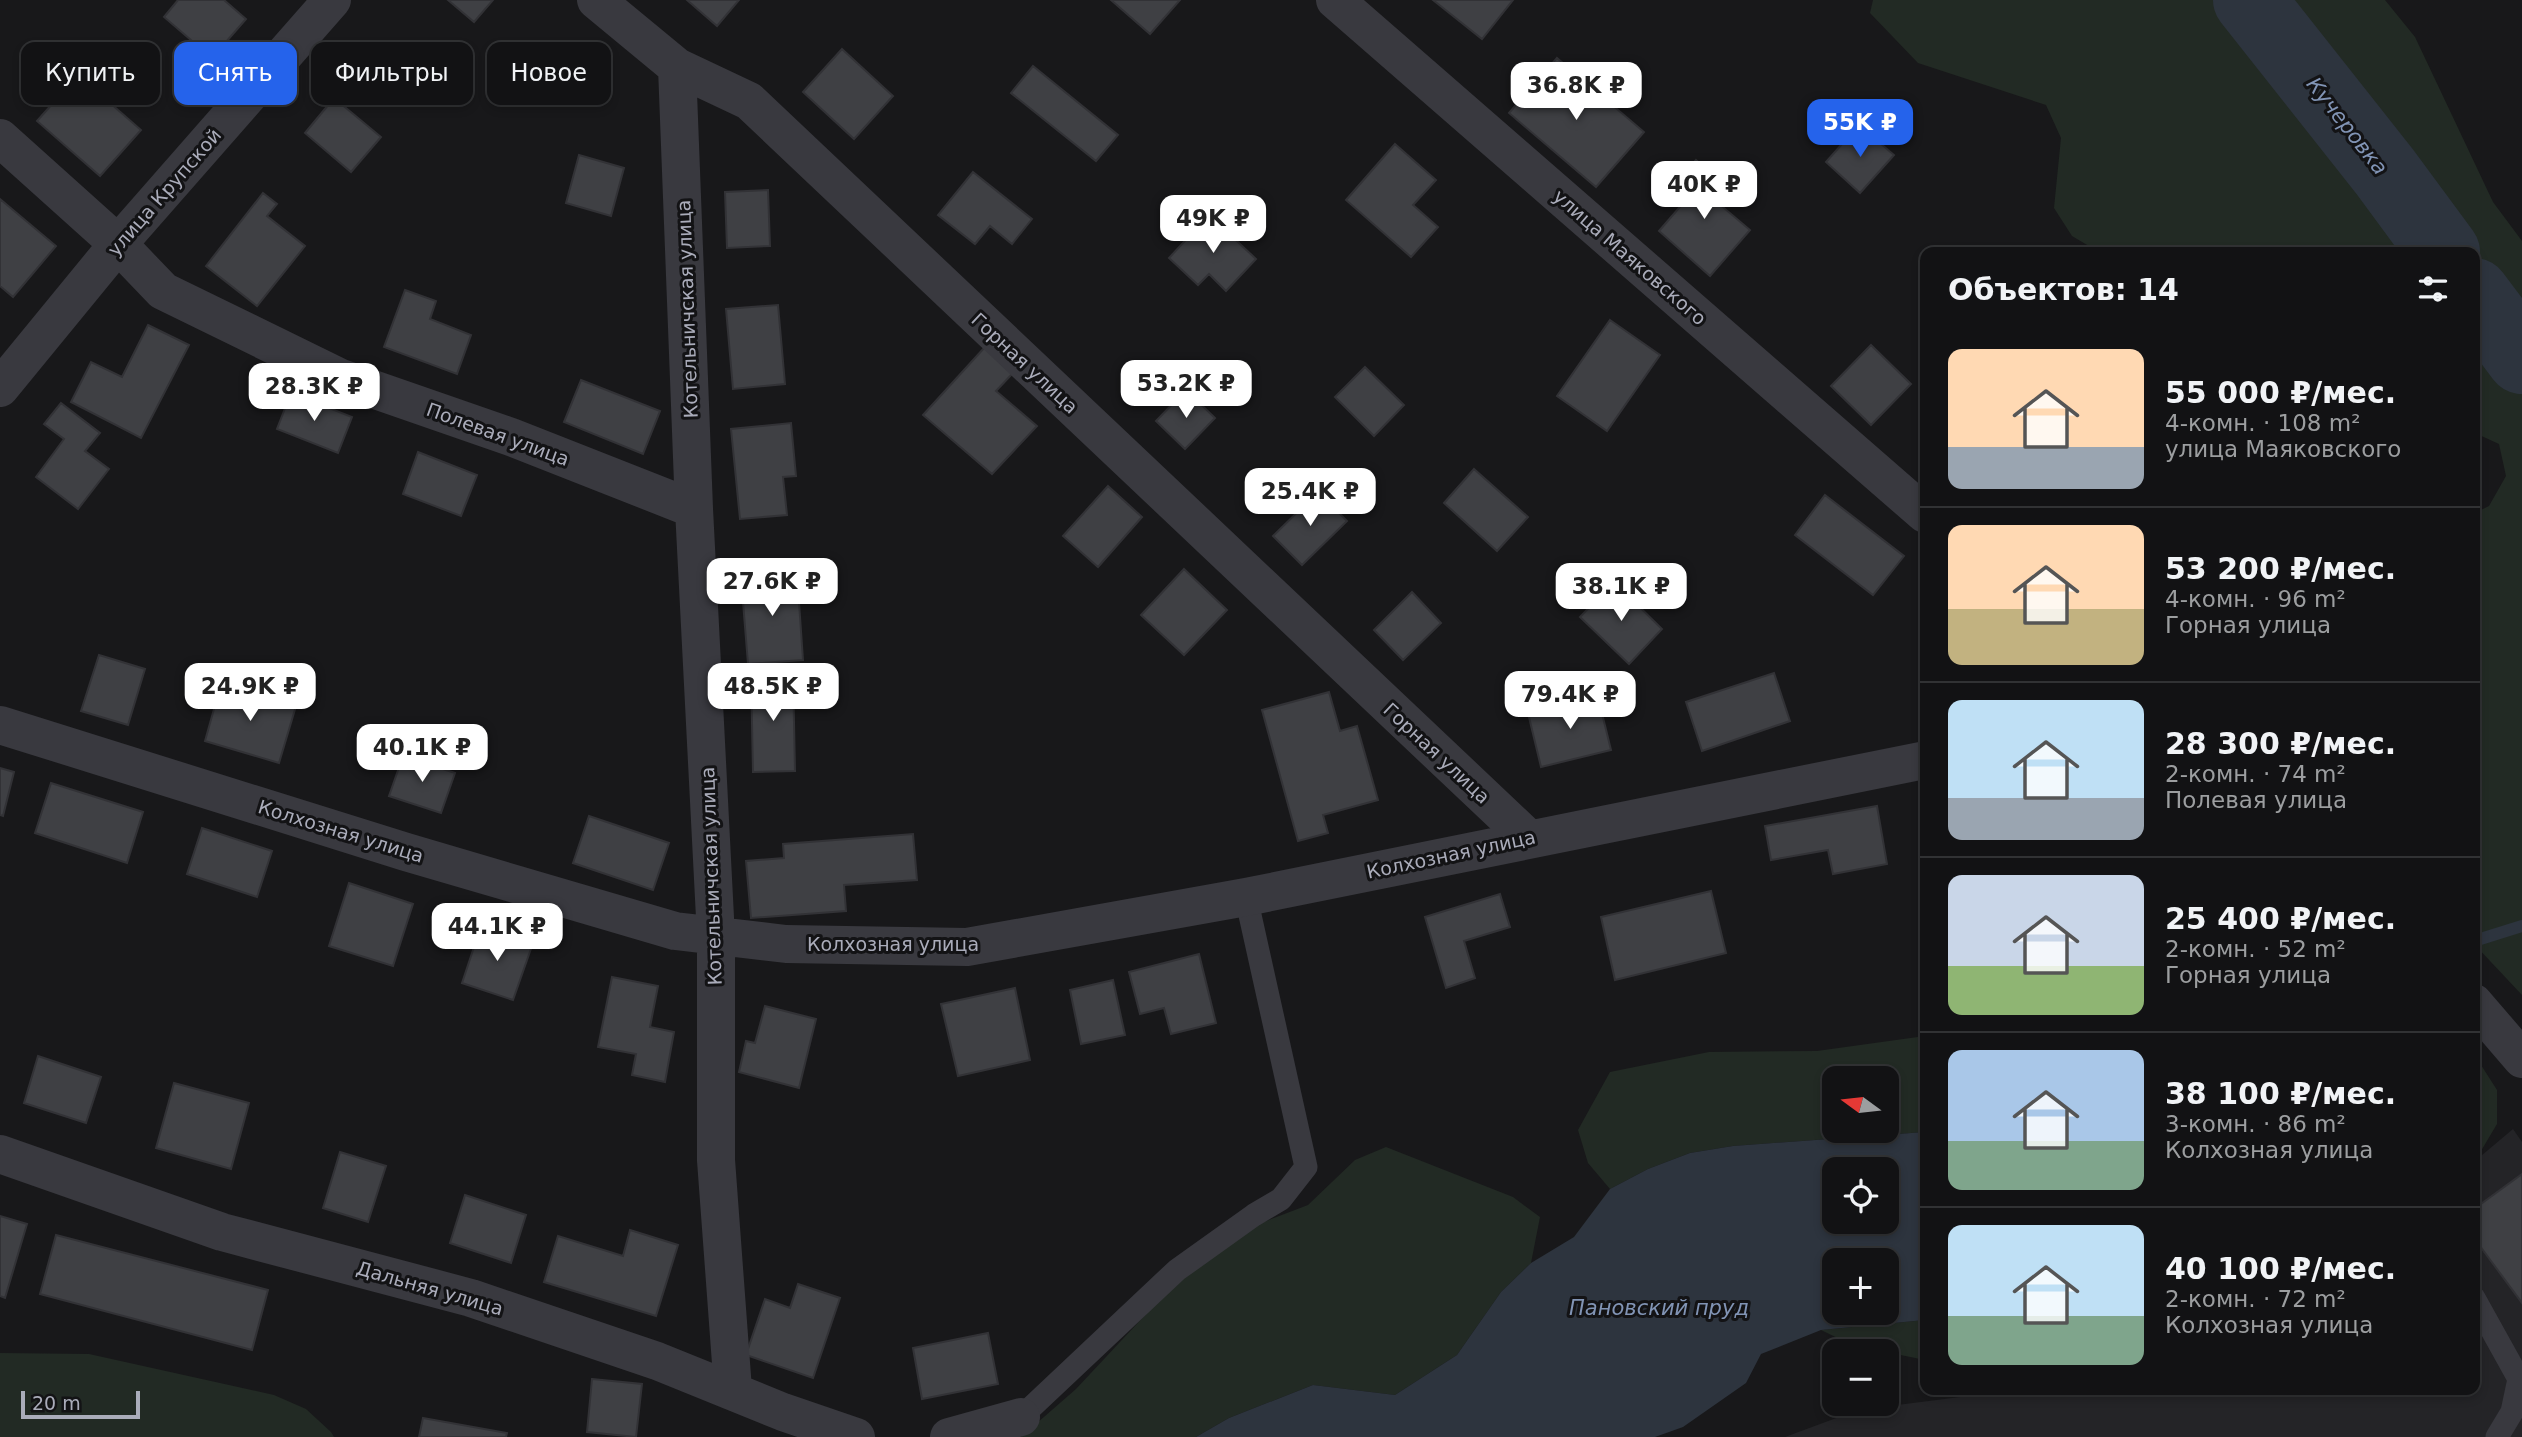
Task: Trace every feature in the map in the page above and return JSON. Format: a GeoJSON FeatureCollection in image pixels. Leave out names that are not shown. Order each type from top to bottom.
{"type":"FeatureCollection","features":[{"type":"Feature","properties":{"kind":"street","name":"улица Крупской"},"geometry":{"type":"LineString","coordinates":[[0,388],[118,244],[332,0]]}},
{"type":"Feature","properties":{"kind":"street","name":"Горная улица"},"geometry":{"type":"LineString","coordinates":[[596,0],[677,67],[749,101],[1528,838]]}},
{"type":"Feature","properties":{"kind":"street","name":"улица Маяковского"},"geometry":{"type":"LineString","coordinates":[[1335,0],[1920,510]]}},
{"type":"Feature","properties":{"kind":"street","name":"Котельничская улица"},"geometry":{"type":"LineString","coordinates":[[677,67],[694,509],[716,937],[716,1160],[733,1390]]}},
{"type":"Feature","properties":{"kind":"street","name":"Полевая улица"},"geometry":{"type":"LineString","coordinates":[[0,138],[118,244],[163,291],[341,378],[511,437],[694,509]]}},
{"type":"Feature","properties":{"kind":"street","name":"Колхозная улица"},"geometry":{"type":"LineString","coordinates":[[0,725],[675,931],[786,944],[968,947],[1246,897],[1920,761]]}},
{"type":"Feature","properties":{"kind":"street"},"geometry":{"type":"LineString","coordinates":[[2480,1010],[2522,1059]]}},
{"type":"Feature","properties":{"kind":"street","name":"Дальняя улица"},"geometry":{"type":"LineString","coordinates":[[0,1154],[222,1232],[471,1298],[657,1361],[783,1412],[856,1437]]}},
{"type":"Feature","properties":{"kind":"street"},"geometry":{"type":"LineString","coordinates":[[949,1437],[1021,1417]]}},
{"type":"Feature","properties":{"kind":"lane"},"geometry":{"type":"LineString","coordinates":[[1021,1417],[1177,1270],[1281,1199],[1306,1167],[1246,897]]}},
{"type":"Feature","properties":{"kind":"lane"},"geometry":{"type":"LineString","coordinates":[[2480,1309],[2519,1379],[2512,1412],[2497,1437]]}},
{"type":"Feature","properties":{"kind":"shaded area"},"geometry":{"type":"Polygon","coordinates":[[[1873,0],[2385,0],[2415,37],[2493,202],[2522,241],[2522,995],[2480,950],[2480,510],[2489,506],[2506,476],[2499,444],[2480,435],[2480,247],[2091,247],[2072,236],[2054,208],[2061,138],[2046,105],[1918,63],[1870,13],[1873,0]]]}},
{"type":"Feature","properties":{"kind":"shaded area"},"geometry":{"type":"Polygon","coordinates":[[[1920,1037],[1920,1132],[1899,1134],[1899,1066],[1822,1066],[1822,1140],[1733,1146],[1690,1153],[1648,1169],[1610,1189],[1588,1163],[1578,1130],[1610,1072],[1709,1052],[1817,1051],[1920,1037]]]}},
{"type":"Feature","properties":{"kind":"shaded area"},"geometry":{"type":"Polygon","coordinates":[[[2480,1063],[2497,1090],[2497,1124],[2480,1153],[2480,1063]]]}},
{"type":"Feature","properties":{"kind":"shaded area"},"geometry":{"type":"Polygon","coordinates":[[[2513,1129],[2522,1142],[2522,1437],[1785,1437],[1842,1416],[1899,1416],[1899,1405],[1976,1395],[2480,1395],[2480,1157],[2513,1129]]]}},
{"type":"Feature","properties":{"kind":"shaded area"},"geometry":{"type":"Polygon","coordinates":[[[1386,1147],[1513,1197],[1540,1217],[1531,1263],[1501,1292],[1457,1355],[1395,1395],[1313,1385],[1229,1418],[1196,1437],[1021,1437],[1076,1389],[1193,1264],[1248,1228],[1308,1205],[1355,1160],[1386,1147]]]}},
{"type":"Feature","properties":{"kind":"shaded area"},"geometry":{"type":"Polygon","coordinates":[[[1920,1320],[1920,1359],[1899,1355],[1899,1339],[1840,1339],[1821,1330],[1899,1325],[1899,1322],[1920,1320]]]}},
{"type":"Feature","properties":{"kind":"shaded area"},"geometry":{"type":"Polygon","coordinates":[[[0,1353],[89,1354],[274,1395],[306,1409],[334,1437],[0,1437],[0,1353]]]}},
{"type":"Feature","properties":{"kind":"water","name":"Пановский пруд"},"geometry":{"type":"Polygon","coordinates":[[[1920,1132],[1920,1320],[1899,1322],[1899,1248],[1822,1248],[1822,1325],[1873,1325],[1821,1330],[1761,1354],[1746,1383],[1683,1427],[1655,1437],[1196,1437],[1229,1418],[1313,1385],[1395,1395],[1457,1355],[1501,1292],[1531,1263],[1574,1237],[1610,1189],[1648,1169],[1690,1153],[1733,1146],[1822,1140],[1822,1143],[1899,1143],[1899,1134],[1920,1132]]]}},
{"type":"Feature","properties":{"kind":"building"},"geometry":{"type":"Polygon","coordinates":[[[178,0],[224,0],[246,19],[226,42],[193,42],[164,17],[178,0]]]}},
{"type":"Feature","properties":{"kind":"building"},"geometry":{"type":"Polygon","coordinates":[[[448,0],[493,0],[474,22],[448,0]]]}},
{"type":"Feature","properties":{"kind":"building"},"geometry":{"type":"Polygon","coordinates":[[[687,0],[739,0],[717,26],[687,0]]]}},
{"type":"Feature","properties":{"kind":"building"},"geometry":{"type":"Polygon","coordinates":[[[1111,0],[1180,0],[1150,34],[1111,0]]]}},
{"type":"Feature","properties":{"kind":"building"},"geometry":{"type":"Polygon","coordinates":[[[1433,0],[1513,0],[1482,39],[1433,0]]]}},
{"type":"Feature","properties":{"kind":"building"},"geometry":{"type":"Polygon","coordinates":[[[842,49],[893,96],[854,139],[803,92],[842,49]]]}},
{"type":"Feature","properties":{"kind":"building"},"geometry":{"type":"Polygon","coordinates":[[[1557,58],[1644,132],[1596,187],[1509,113],[1557,58]]]}},
{"type":"Feature","properties":{"kind":"building"},"geometry":{"type":"Polygon","coordinates":[[[1033,66],[1118,135],[1096,161],[1011,93],[1033,66]]]}},
{"type":"Feature","properties":{"kind":"building"},"geometry":{"type":"Polygon","coordinates":[[[51,105],[112,105],[141,130],[100,176],[37,121],[51,105]]]}},
{"type":"Feature","properties":{"kind":"building"},"geometry":{"type":"Polygon","coordinates":[[[328,105],[342,105],[381,137],[351,172],[305,133],[328,105]]]}},
{"type":"Feature","properties":{"kind":"building"},"geometry":{"type":"Polygon","coordinates":[[[1859,125],[1894,155],[1860,193],[1826,162],[1859,125]]]}},
{"type":"Feature","properties":{"kind":"building"},"geometry":{"type":"Polygon","coordinates":[[[1395,144],[1436,180],[1413,205],[1438,227],[1411,257],[1346,200],[1395,144]]]}},
{"type":"Feature","properties":{"kind":"building"},"geometry":{"type":"Polygon","coordinates":[[[579,155],[624,168],[611,216],[566,203],[579,155]]]}},
{"type":"Feature","properties":{"kind":"building"},"geometry":{"type":"Polygon","coordinates":[[[1696,160],[1730,189],[1718,203],[1750,230],[1710,276],[1659,231],[1692,193],[1678,181],[1696,160]]]}},
{"type":"Feature","properties":{"kind":"building"},"geometry":{"type":"Polygon","coordinates":[[[973,172],[1032,219],[1012,244],[990,226],[975,244],[938,215],[973,172]]]}},
{"type":"Feature","properties":{"kind":"building"},"geometry":{"type":"Polygon","coordinates":[[[768,190],[770,246],[727,248],[725,192],[768,190]]]}},
{"type":"Feature","properties":{"kind":"building"},"geometry":{"type":"Polygon","coordinates":[[[263,193],[277,204],[267,216],[305,246],[257,306],[206,266],[263,193]]]}},
{"type":"Feature","properties":{"kind":"building"},"geometry":{"type":"Polygon","coordinates":[[[0,199],[56,246],[13,297],[0,286],[0,199]]]}},
{"type":"Feature","properties":{"kind":"building"},"geometry":{"type":"Polygon","coordinates":[[[1209,215],[1256,259],[1226,291],[1209,274],[1198,285],[1169,258],[1209,215]]]}},
{"type":"Feature","properties":{"kind":"building"},"geometry":{"type":"Polygon","coordinates":[[[405,290],[436,301],[430,319],[471,335],[457,374],[384,347],[405,290]]]}},
{"type":"Feature","properties":{"kind":"building"},"geometry":{"type":"Polygon","coordinates":[[[778,305],[785,384],[733,389],[726,309],[778,305]]]}},
{"type":"Feature","properties":{"kind":"building"},"geometry":{"type":"Polygon","coordinates":[[[1610,320],[1660,355],[1607,431],[1557,396],[1610,320]]]}},
{"type":"Feature","properties":{"kind":"building"},"geometry":{"type":"Polygon","coordinates":[[[148,325],[189,345],[141,438],[71,402],[91,362],[122,377],[148,325]]]}},
{"type":"Feature","properties":{"kind":"building"},"geometry":{"type":"Polygon","coordinates":[[[1871,345],[1911,384],[1871,425],[1831,386],[1871,345]]]}},
{"type":"Feature","properties":{"kind":"building"},"geometry":{"type":"Polygon","coordinates":[[[985,347],[1013,373],[996,391],[1037,426],[992,474],[923,415],[985,347]]]}},
{"type":"Feature","properties":{"kind":"building"},"geometry":{"type":"Polygon","coordinates":[[[1365,367],[1404,405],[1374,436],[1335,397],[1365,367]]]}},
{"type":"Feature","properties":{"kind":"building"},"geometry":{"type":"Polygon","coordinates":[[[581,380],[660,411],[643,454],[564,422],[581,380]]]}},
{"type":"Feature","properties":{"kind":"building"},"geometry":{"type":"Polygon","coordinates":[[[1186,390],[1215,418],[1185,449],[1156,421],[1186,390]]]}},
{"type":"Feature","properties":{"kind":"building"},"geometry":{"type":"Polygon","coordinates":[[[291,393],[352,417],[338,453],[277,429],[291,393]]]}},
{"type":"Feature","properties":{"kind":"building"},"geometry":{"type":"Polygon","coordinates":[[[61,403],[100,433],[85,451],[109,469],[78,509],[36,477],[64,439],[44,424],[61,403]]]}},
{"type":"Feature","properties":{"kind":"building"},"geometry":{"type":"Polygon","coordinates":[[[791,423],[796,476],[783,477],[787,515],[740,519],[731,429],[791,423]]]}},
{"type":"Feature","properties":{"kind":"building"},"geometry":{"type":"Polygon","coordinates":[[[418,452],[477,475],[461,516],[403,494],[418,452]]]}},
{"type":"Feature","properties":{"kind":"building"},"geometry":{"type":"Polygon","coordinates":[[[1474,469],[1528,517],[1497,551],[1444,503],[1474,469]]]}},
{"type":"Feature","properties":{"kind":"building"},"geometry":{"type":"Polygon","coordinates":[[[1108,486],[1142,517],[1098,567],[1063,536],[1108,486]]]}},
{"type":"Feature","properties":{"kind":"building"},"geometry":{"type":"Polygon","coordinates":[[[1318,492],[1347,521],[1302,565],[1273,536],[1318,492]]]}},
{"type":"Feature","properties":{"kind":"building"},"geometry":{"type":"Polygon","coordinates":[[[1825,495],[1904,556],[1873,595],[1795,535],[1825,495]]]}},
{"type":"Feature","properties":{"kind":"building"},"geometry":{"type":"Polygon","coordinates":[[[1184,569],[1227,610],[1184,655],[1141,615],[1184,569]]]}},
{"type":"Feature","properties":{"kind":"building"},"geometry":{"type":"Polygon","coordinates":[[[797,573],[803,660],[748,664],[741,577],[797,573]]]}},
{"type":"Feature","properties":{"kind":"building"},"geometry":{"type":"Polygon","coordinates":[[[1614,582],[1662,629],[1629,664],[1580,617],[1614,582]]]}},
{"type":"Feature","properties":{"kind":"building"},"geometry":{"type":"Polygon","coordinates":[[[1412,592],[1441,623],[1403,660],[1374,630],[1412,592]]]}},
{"type":"Feature","properties":{"kind":"building"},"geometry":{"type":"Polygon","coordinates":[[[99,655],[145,669],[128,725],[81,711],[99,655]]]}},
{"type":"Feature","properties":{"kind":"building"},"geometry":{"type":"Polygon","coordinates":[[[1774,673],[1790,721],[1702,751],[1686,702],[1774,673]]]}},
{"type":"Feature","properties":{"kind":"building"},"geometry":{"type":"Polygon","coordinates":[[[793,674],[795,771],[753,772],[751,675],[793,674]]]}},
{"type":"Feature","properties":{"kind":"building"},"geometry":{"type":"Polygon","coordinates":[[[221,684],[296,706],[279,763],[205,741],[221,684]]]}},
{"type":"Feature","properties":{"kind":"building"},"geometry":{"type":"Polygon","coordinates":[[[1329,692],[1340,731],[1357,726],[1378,800],[1323,815],[1328,833],[1298,841],[1262,710],[1329,692]]]}},
{"type":"Feature","properties":{"kind":"building"},"geometry":{"type":"Polygon","coordinates":[[[1597,693],[1611,750],[1541,767],[1528,713],[1577,702],[1575,698],[1597,693]]]}},
{"type":"Feature","properties":{"kind":"building"},"geometry":{"type":"Polygon","coordinates":[[[403,756],[455,773],[441,813],[389,796],[403,756]]]}},
{"type":"Feature","properties":{"kind":"building"},"geometry":{"type":"Polygon","coordinates":[[[0,768],[14,772],[3,816],[0,815],[0,768]]]}},
{"type":"Feature","properties":{"kind":"building"},"geometry":{"type":"Polygon","coordinates":[[[51,783],[143,812],[127,863],[35,833],[51,783]]]}},
{"type":"Feature","properties":{"kind":"building"},"geometry":{"type":"Polygon","coordinates":[[[1877,806],[1887,864],[1833,874],[1828,850],[1771,860],[1765,826],[1877,806]]]}},
{"type":"Feature","properties":{"kind":"building"},"geometry":{"type":"Polygon","coordinates":[[[589,816],[669,843],[653,890],[573,863],[589,816]]]}},
{"type":"Feature","properties":{"kind":"building"},"geometry":{"type":"Polygon","coordinates":[[[202,828],[272,851],[257,897],[187,874],[202,828]]]}},
{"type":"Feature","properties":{"kind":"building"},"geometry":{"type":"Polygon","coordinates":[[[913,834],[917,880],[844,885],[846,911],[751,918],[746,861],[784,858],[783,844],[913,834]]]}},
{"type":"Feature","properties":{"kind":"building"},"geometry":{"type":"Polygon","coordinates":[[[349,883],[413,904],[393,966],[329,946],[349,883]]]}},
{"type":"Feature","properties":{"kind":"building"},"geometry":{"type":"Polygon","coordinates":[[[1711,891],[1726,953],[1615,980],[1601,917],[1711,891]]]}},
{"type":"Feature","properties":{"kind":"building"},"geometry":{"type":"Polygon","coordinates":[[[1500,894],[1510,927],[1464,941],[1475,978],[1446,988],[1425,917],[1500,894]]]}},
{"type":"Feature","properties":{"kind":"building"},"geometry":{"type":"Polygon","coordinates":[[[481,926],[533,943],[513,1000],[462,983],[481,926]]]}},
{"type":"Feature","properties":{"kind":"building"},"geometry":{"type":"Polygon","coordinates":[[[1199,954],[1216,1023],[1171,1034],[1164,1008],[1140,1014],[1129,972],[1199,954]]]}},
{"type":"Feature","properties":{"kind":"building"},"geometry":{"type":"Polygon","coordinates":[[[612,977],[658,986],[650,1027],[674,1032],[665,1082],[632,1075],[636,1054],[598,1047],[612,977]]]}},
{"type":"Feature","properties":{"kind":"building"},"geometry":{"type":"Polygon","coordinates":[[[1113,980],[1125,1035],[1081,1044],[1070,990],[1113,980]]]}},
{"type":"Feature","properties":{"kind":"building"},"geometry":{"type":"Polygon","coordinates":[[[1015,988],[1030,1060],[958,1076],[941,1004],[1015,988]]]}},
{"type":"Feature","properties":{"kind":"building"},"geometry":{"type":"Polygon","coordinates":[[[765,1006],[816,1019],[799,1088],[739,1072],[746,1041],[755,1043],[765,1006]]]}},
{"type":"Feature","properties":{"kind":"building"},"geometry":{"type":"Polygon","coordinates":[[[38,1056],[101,1077],[86,1123],[24,1103],[38,1056]]]}},
{"type":"Feature","properties":{"kind":"building"},"geometry":{"type":"Polygon","coordinates":[[[174,1083],[249,1103],[231,1169],[156,1148],[174,1083]]]}},
{"type":"Feature","properties":{"kind":"building"},"geometry":{"type":"Polygon","coordinates":[[[340,1152],[386,1166],[368,1222],[323,1208],[340,1152]]]}},
{"type":"Feature","properties":{"kind":"building"},"geometry":{"type":"Polygon","coordinates":[[[2522,1174],[2522,1303],[2480,1246],[2480,1205],[2522,1174]]]}},
{"type":"Feature","properties":{"kind":"building"},"geometry":{"type":"Polygon","coordinates":[[[465,1195],[526,1215],[511,1263],[450,1243],[465,1195]]]}},
{"type":"Feature","properties":{"kind":"building"},"geometry":{"type":"Polygon","coordinates":[[[0,1216],[27,1224],[5,1298],[0,1296],[0,1216]]]}},
{"type":"Feature","properties":{"kind":"building"},"geometry":{"type":"Polygon","coordinates":[[[630,1230],[678,1245],[656,1316],[544,1282],[558,1236],[623,1256],[630,1230]]]}},
{"type":"Feature","properties":{"kind":"building"},"geometry":{"type":"Polygon","coordinates":[[[56,1235],[268,1290],[252,1350],[40,1294],[56,1235]]]}},
{"type":"Feature","properties":{"kind":"building"},"geometry":{"type":"Polygon","coordinates":[[[798,1284],[840,1298],[813,1378],[746,1355],[765,1299],[790,1308],[798,1284]]]}},
{"type":"Feature","properties":{"kind":"building"},"geometry":{"type":"Polygon","coordinates":[[[988,1333],[998,1384],[922,1399],[913,1348],[988,1333]]]}},
{"type":"Feature","properties":{"kind":"building"},"geometry":{"type":"Polygon","coordinates":[[[592,1379],[642,1384],[636,1437],[587,1432],[592,1379]]]}},
{"type":"Feature","properties":{"kind":"building"},"geometry":{"type":"Polygon","coordinates":[[[423,1418],[507,1433],[506,1437],[419,1437],[423,1418]]]}},
{"type":"Feature","properties":{"kind":"waterway","name":"Кучеровка"},"geometry":{"type":"LineString","coordinates":[[2249,0],[2385,172],[2440,247]]}},
{"type":"Feature","properties":{"kind":"waterway","name":"Кучеровка"},"geometry":{"type":"LineString","coordinates":[[2480,302],[2522,358]]}},
{"type":"Feature","properties":{"kind":"waterway"},"geometry":{"type":"LineString","coordinates":[[2480,939],[2522,926]]}}]}
